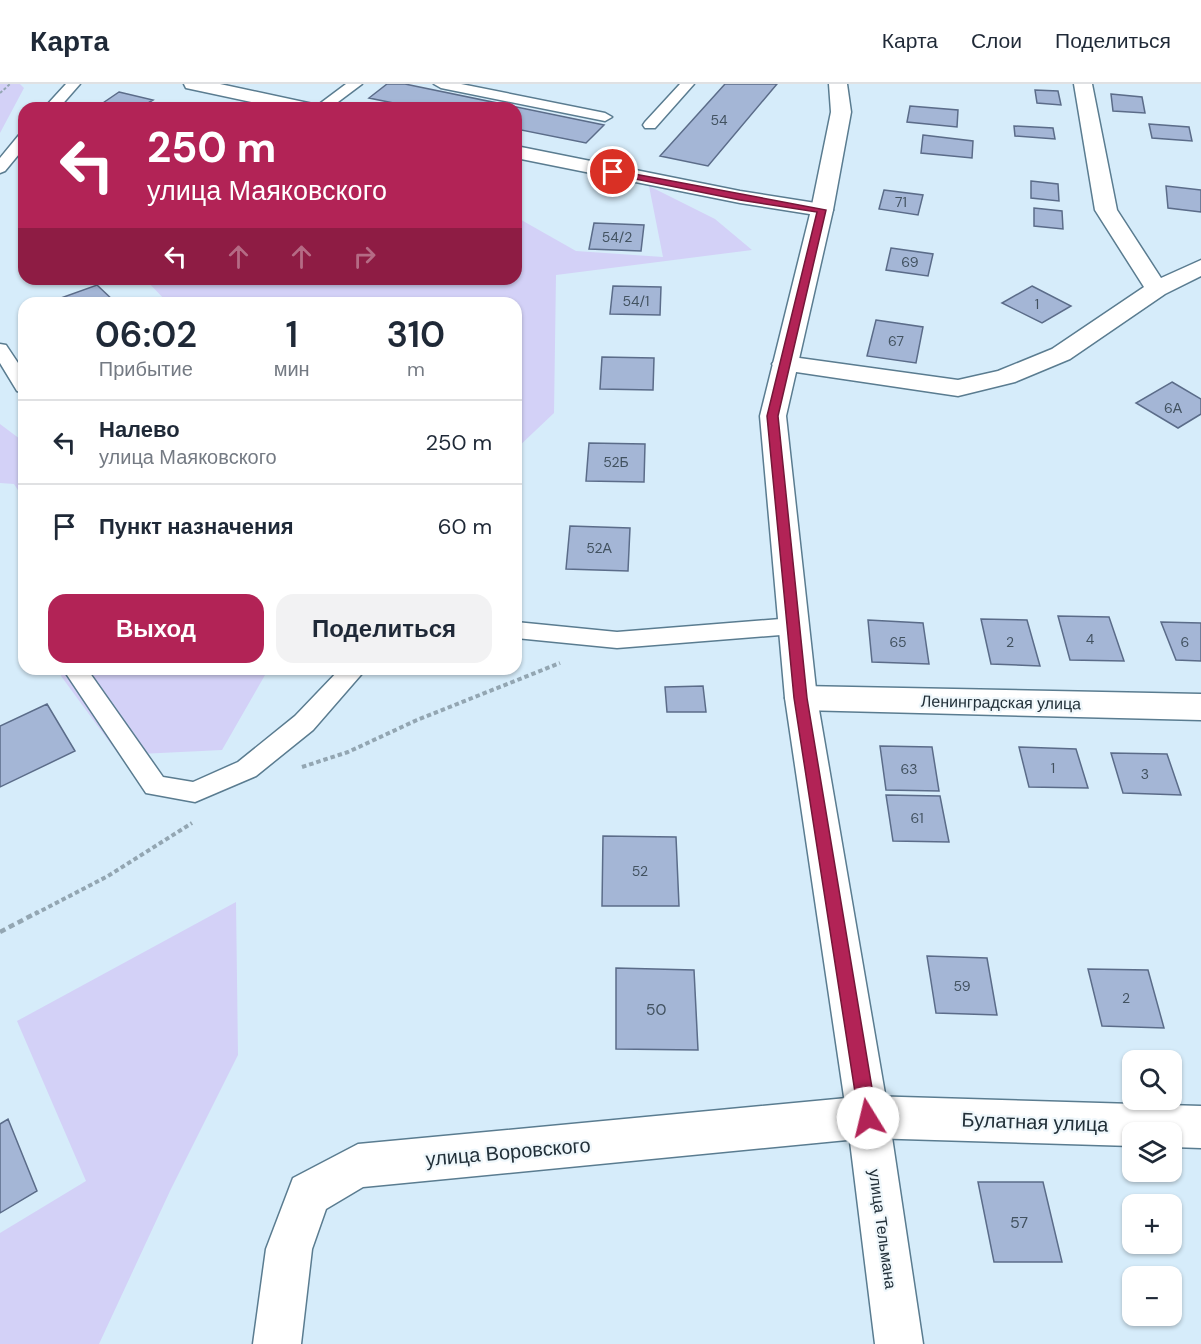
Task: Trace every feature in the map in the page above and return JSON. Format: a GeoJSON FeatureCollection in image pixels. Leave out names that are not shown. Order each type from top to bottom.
{"type":"FeatureCollection","features":[{"type":"Feature","properties":{"kind":"street"},"geometry":{"type":"LineString","coordinates":[[194,84],[278,102]]}},
{"type":"Feature","properties":{"kind":"street","name":"улица Тельмана"},"geometry":{"type":"LineString","coordinates":[[838,84],[841,112],[822,210],[773,416],[801,698],[868,1118],[899,1344]]}},
{"type":"Feature","properties":{"kind":"street"},"geometry":{"type":"LineString","coordinates":[[1083,84],[1106,210],[1157,289]]}},
{"type":"Feature","properties":{"kind":"street"},"geometry":{"type":"LineString","coordinates":[[522,153],[740,197],[822,210]]}},
{"type":"Feature","properties":{"kind":"street"},"geometry":{"type":"LineString","coordinates":[[785,364],[958,388],[1006,377],[1061,354],[1157,289],[1201,267]]}},
{"type":"Feature","properties":{"kind":"street","name":"Ленинградская улица"},"geometry":{"type":"LineString","coordinates":[[801,698],[1201,707]]}},
{"type":"Feature","properties":{"kind":"street","name":"Булатная улица"},"geometry":{"type":"LineString","coordinates":[[868,1118],[1201,1127]]}},
{"type":"Feature","properties":{"kind":"street","name":"улица Воровского"},"geometry":{"type":"LineString","coordinates":[[277,1344],[289,1249],[309,1194],[358,1166],[868,1118]]}},
{"type":"Feature","properties":{"kind":"lane"},"geometry":{"type":"LineString","coordinates":[[56,102],[73,84]]}},
{"type":"Feature","properties":{"kind":"lane"},"geometry":{"type":"LineString","coordinates":[[330,102],[355,84]]}},
{"type":"Feature","properties":{"kind":"lane"},"geometry":{"type":"LineString","coordinates":[[441,84],[605,117]]}},
{"type":"Feature","properties":{"kind":"lane"},"geometry":{"type":"LineString","coordinates":[[650,125],[687,84]]}},
{"type":"Feature","properties":{"kind":"lane"},"geometry":{"type":"LineString","coordinates":[[0,168],[18,146]]}},
{"type":"Feature","properties":{"kind":"lane"},"geometry":{"type":"LineString","coordinates":[[0,349],[18,378]]}},
{"type":"Feature","properties":{"kind":"lane"},"geometry":{"type":"LineString","coordinates":[[522,631],[617,640],[793,626]]}},
{"type":"Feature","properties":{"kind":"lane"},"geometry":{"type":"LineString","coordinates":[[79,675],[154,786],[195,792],[247,769],[304,723],[348,675]]}},
{"type":"Feature","properties":{"kind":"path"},"geometry":{"type":"LineString","coordinates":[[0,93],[10,84]]}},
{"type":"Feature","properties":{"kind":"path"},"geometry":{"type":"LineString","coordinates":[[297,769],[348,752],[417,720],[617,640]]}},
{"type":"Feature","properties":{"kind":"path"},"geometry":{"type":"LineString","coordinates":[[0,932],[108,876],[197,820]]}},
{"type":"Feature","properties":{"kind":"shaded area"},"geometry":{"type":"Polygon","coordinates":[[[0,84],[20,84],[24,88],[0,133],[0,84]]]}},
{"type":"Feature","properties":{"kind":"shaded area"},"geometry":{"type":"Polygon","coordinates":[[[649,186],[715,219],[752,250],[556,275],[554,413],[522,443],[522,297],[162,297],[151,285],[522,285],[522,220],[576,251],[663,257],[649,186]]]}},
{"type":"Feature","properties":{"kind":"shaded area"},"geometry":{"type":"Polygon","coordinates":[[[0,424],[18,438],[18,490],[14,484],[0,483],[0,424]]]}},
{"type":"Feature","properties":{"kind":"shaded area"},"geometry":{"type":"Polygon","coordinates":[[[265,675],[222,750],[119,755],[61,676],[265,675]]]}},
{"type":"Feature","properties":{"kind":"shaded area"},"geometry":{"type":"Polygon","coordinates":[[[236,902],[238,1055],[170,1191],[99,1344],[0,1344],[0,1233],[86,1181],[17,1021],[236,902]]]}},
{"type":"Feature","properties":{"kind":"building"},"geometry":{"type":"Polygon","coordinates":[[[387,84],[405,84],[492,102],[389,102],[369,98],[387,84]]]}},
{"type":"Feature","properties":{"kind":"building"},"geometry":{"type":"Polygon","coordinates":[[[725,84],[777,84],[708,166],[660,156],[725,84]]]}},
{"type":"Feature","properties":{"kind":"building"},"geometry":{"type":"Polygon","coordinates":[[[1035,90],[1058,91],[1061,105],[1037,103],[1035,90]]]}},
{"type":"Feature","properties":{"kind":"building"},"geometry":{"type":"Polygon","coordinates":[[[119,92],[153,100],[150,102],[104,102],[119,92]]]}},
{"type":"Feature","properties":{"kind":"building"},"geometry":{"type":"Polygon","coordinates":[[[1111,94],[1142,97],[1145,113],[1113,111],[1111,94]]]}},
{"type":"Feature","properties":{"kind":"building"},"geometry":{"type":"Polygon","coordinates":[[[910,106],[958,110],[957,127],[907,122],[910,106]]]}},
{"type":"Feature","properties":{"kind":"building"},"geometry":{"type":"Polygon","coordinates":[[[522,108],[604,125],[586,143],[522,130],[522,108]]]}},
{"type":"Feature","properties":{"kind":"building"},"geometry":{"type":"Polygon","coordinates":[[[1149,124],[1189,127],[1192,141],[1152,138],[1149,124]]]}},
{"type":"Feature","properties":{"kind":"building"},"geometry":{"type":"Polygon","coordinates":[[[1014,126],[1053,128],[1055,139],[1015,136],[1014,126]]]}},
{"type":"Feature","properties":{"kind":"building"},"geometry":{"type":"Polygon","coordinates":[[[923,135],[973,141],[972,158],[921,153],[923,135]]]}},
{"type":"Feature","properties":{"kind":"building"},"geometry":{"type":"Polygon","coordinates":[[[1031,181],[1058,184],[1059,201],[1031,198],[1031,181]]]}},
{"type":"Feature","properties":{"kind":"building"},"geometry":{"type":"Polygon","coordinates":[[[1166,186],[1201,190],[1201,212],[1168,208],[1166,186]]]}},
{"type":"Feature","properties":{"kind":"building"},"geometry":{"type":"Polygon","coordinates":[[[884,190],[923,195],[918,215],[879,209],[884,190]]]}},
{"type":"Feature","properties":{"kind":"building"},"geometry":{"type":"Polygon","coordinates":[[[1034,208],[1062,211],[1063,229],[1034,226],[1034,208]]]}},
{"type":"Feature","properties":{"kind":"building"},"geometry":{"type":"Polygon","coordinates":[[[594,223],[644,225],[641,251],[589,249],[594,223]]]}},
{"type":"Feature","properties":{"kind":"building"},"geometry":{"type":"Polygon","coordinates":[[[891,248],[933,254],[928,276],[886,270],[891,248]]]}},
{"type":"Feature","properties":{"kind":"building"},"geometry":{"type":"Polygon","coordinates":[[[97,285],[110,297],[64,297],[97,285]]]}},
{"type":"Feature","properties":{"kind":"building"},"geometry":{"type":"Polygon","coordinates":[[[613,286],[661,287],[660,315],[610,314],[613,286]]]}},
{"type":"Feature","properties":{"kind":"building"},"geometry":{"type":"Polygon","coordinates":[[[1032,286],[1071,306],[1042,323],[1002,303],[1032,286]]]}},
{"type":"Feature","properties":{"kind":"building"},"geometry":{"type":"Polygon","coordinates":[[[876,320],[923,327],[916,363],[867,356],[876,320]]]}},
{"type":"Feature","properties":{"kind":"building"},"geometry":{"type":"Polygon","coordinates":[[[602,357],[654,358],[653,390],[600,389],[602,357]]]}},
{"type":"Feature","properties":{"kind":"building"},"geometry":{"type":"Polygon","coordinates":[[[1172,382],[1201,399],[1201,414],[1178,428],[1136,403],[1172,382]]]}},
{"type":"Feature","properties":{"kind":"building"},"geometry":{"type":"Polygon","coordinates":[[[589,443],[645,444],[644,482],[586,481],[589,443]]]}},
{"type":"Feature","properties":{"kind":"building"},"geometry":{"type":"Polygon","coordinates":[[[570,526],[630,528],[628,571],[566,569],[570,526]]]}},
{"type":"Feature","properties":{"kind":"building"},"geometry":{"type":"Polygon","coordinates":[[[1058,616],[1109,617],[1124,661],[1070,660],[1058,616]]]}},
{"type":"Feature","properties":{"kind":"building"},"geometry":{"type":"Polygon","coordinates":[[[981,619],[1027,620],[1040,666],[991,664],[981,619]]]}},
{"type":"Feature","properties":{"kind":"building"},"geometry":{"type":"Polygon","coordinates":[[[868,620],[923,623],[929,664],[872,662],[868,620]]]}},
{"type":"Feature","properties":{"kind":"building"},"geometry":{"type":"Polygon","coordinates":[[[1161,622],[1201,623],[1201,661],[1176,660],[1161,622]]]}},
{"type":"Feature","properties":{"kind":"building"},"geometry":{"type":"Polygon","coordinates":[[[703,686],[706,712],[667,712],[665,687],[703,686]]]}},
{"type":"Feature","properties":{"kind":"building"},"geometry":{"type":"Polygon","coordinates":[[[47,704],[75,751],[0,787],[0,726],[47,704]]]}},
{"type":"Feature","properties":{"kind":"building"},"geometry":{"type":"Polygon","coordinates":[[[880,746],[932,747],[939,791],[886,790],[880,746]]]}},
{"type":"Feature","properties":{"kind":"building"},"geometry":{"type":"Polygon","coordinates":[[[1019,747],[1076,749],[1088,788],[1029,787],[1019,747]]]}},
{"type":"Feature","properties":{"kind":"building"},"geometry":{"type":"Polygon","coordinates":[[[1111,753],[1167,754],[1181,795],[1123,793],[1111,753]]]}},
{"type":"Feature","properties":{"kind":"building"},"geometry":{"type":"Polygon","coordinates":[[[886,795],[940,796],[949,842],[893,841],[886,795]]]}},
{"type":"Feature","properties":{"kind":"building"},"geometry":{"type":"Polygon","coordinates":[[[603,836],[676,837],[679,906],[602,906],[603,836]]]}},
{"type":"Feature","properties":{"kind":"building"},"geometry":{"type":"Polygon","coordinates":[[[927,956],[987,958],[997,1015],[936,1013],[927,956]]]}},
{"type":"Feature","properties":{"kind":"building"},"geometry":{"type":"Polygon","coordinates":[[[616,968],[694,970],[698,1050],[616,1049],[616,968]]]}},
{"type":"Feature","properties":{"kind":"building"},"geometry":{"type":"Polygon","coordinates":[[[1088,969],[1148,970],[1164,1028],[1102,1026],[1088,969]]]}},
{"type":"Feature","properties":{"kind":"building"},"geometry":{"type":"Polygon","coordinates":[[[8,1119],[37,1191],[0,1213],[0,1124],[8,1119]]]}},
{"type":"Feature","properties":{"kind":"building"},"geometry":{"type":"Polygon","coordinates":[[[978,1182],[1043,1182],[1062,1262],[994,1262],[978,1182]]]}},
{"type":"Feature","properties":{"kind":"route"},"geometry":{"type":"LineString","coordinates":[[613,172],[740,197],[822,210],[773,416],[801,698],[868,1118]]}}]}
